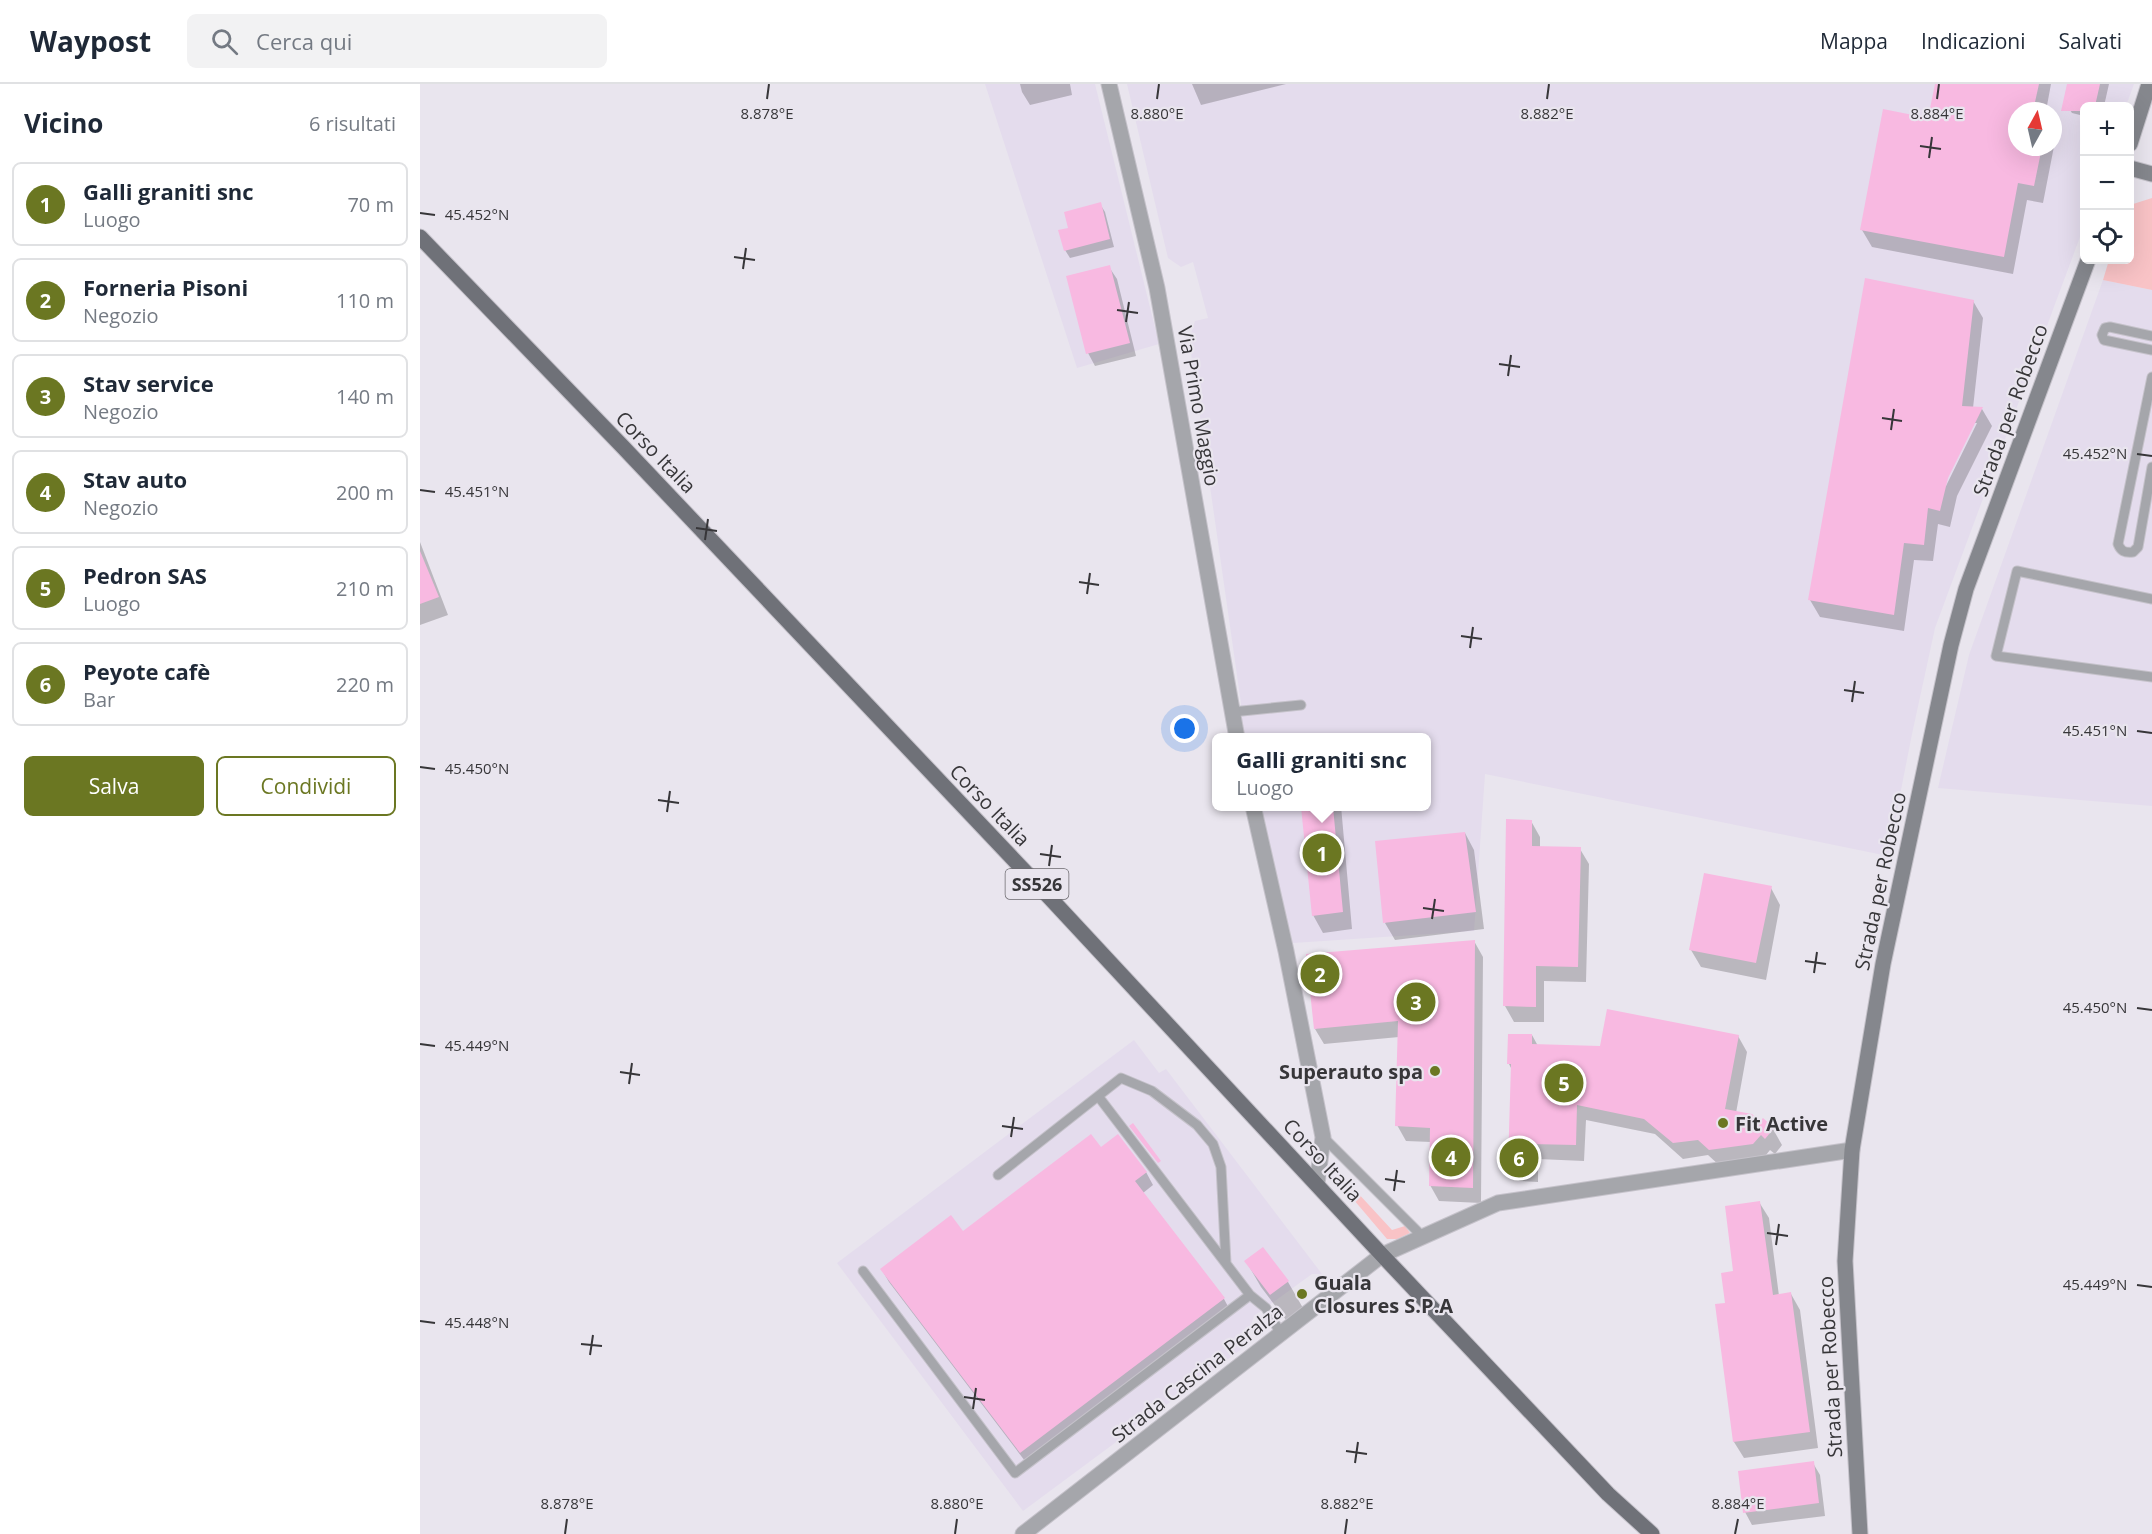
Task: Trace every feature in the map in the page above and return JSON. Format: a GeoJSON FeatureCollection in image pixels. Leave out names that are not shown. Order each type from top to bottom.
{"type":"FeatureCollection","features":[{"type":"Feature","properties":{"kind":"main road","name":"Corso Italia"},"geometry":{"type":"LineString","coordinates":[[420,237],[647,472],[1051,899],[1382,1256],[1608,1494],[1652,1534]]}},
{"type":"Feature","properties":{"kind":"street","name":"Via Primo Maggio"},"geometry":{"type":"LineString","coordinates":[[1109,84],[1157,288],[1236,733]]}},
{"type":"Feature","properties":{"kind":"street"},"geometry":{"type":"LineString","coordinates":[[2134,131],[2149,84]]}},
{"type":"Feature","properties":{"kind":"street"},"geometry":{"type":"LineString","coordinates":[[2134,169],[2152,174]]}},
{"type":"Feature","properties":{"kind":"street","name":"Strada per Robecco"},"geometry":{"type":"LineString","coordinates":[[1860,1534],[1845,1261],[1852,1150],[1883,964],[1951,645],[1966,589],[2087,264]]}},
{"type":"Feature","properties":{"kind":"street"},"geometry":{"type":"LineString","coordinates":[[1254,811],[1286,951],[1323,1137],[1317,1184]]}},
{"type":"Feature","properties":{"kind":"street","name":"Strada Cascina Peralza"},"geometry":{"type":"LineString","coordinates":[[1023,1534],[1382,1256],[1422,1236],[1498,1203],[1852,1150]]}},
{"type":"Feature","properties":{"kind":"lane"},"geometry":{"type":"LineString","coordinates":[[2152,336],[2110,327],[2105,328],[2102,335],[2104,340],[2152,350]]}},
{"type":"Feature","properties":{"kind":"lane"},"geometry":{"type":"LineString","coordinates":[[2152,379],[2148,423],[2136,459],[2118,544],[2125,552],[2133,552],[2138,547],[2152,467]]}},
{"type":"Feature","properties":{"kind":"lane"},"geometry":{"type":"LineString","coordinates":[[2136,459],[2152,462]]}},
{"type":"Feature","properties":{"kind":"lane"},"geometry":{"type":"LineString","coordinates":[[2128,496],[2146,499]]}},
{"type":"Feature","properties":{"kind":"lane"},"geometry":{"type":"LineString","coordinates":[[2122,528],[2140,531]]}},
{"type":"Feature","properties":{"kind":"lane"},"geometry":{"type":"LineString","coordinates":[[2152,599],[2017,571],[1996,656],[2152,677]]}},
{"type":"Feature","properties":{"kind":"lane"},"geometry":{"type":"LineString","coordinates":[[1232,712],[1301,705]]}},
{"type":"Feature","properties":{"kind":"lane"},"geometry":{"type":"LineString","coordinates":[[998,1175],[1121,1078],[1152,1091],[1197,1125],[1214,1144],[1221,1167],[1226,1263]]}},
{"type":"Feature","properties":{"kind":"lane"},"geometry":{"type":"LineString","coordinates":[[1098,1096],[1250,1295],[1266,1308],[1281,1334]]}},
{"type":"Feature","properties":{"kind":"lane"},"geometry":{"type":"LineString","coordinates":[[1323,1137],[1422,1236]]}},
{"type":"Feature","properties":{"kind":"lane"},"geometry":{"type":"LineString","coordinates":[[863,1271],[1015,1473],[1250,1295]]}},
{"type":"Feature","properties":{"kind":"shaded area"},"geometry":{"type":"Polygon","coordinates":[[[985,84],[1095,84],[1159,344],[1077,368],[985,84]]]}},
{"type":"Feature","properties":{"kind":"shaded area"},"geometry":{"type":"Polygon","coordinates":[[[1127,84],[2134,84],[2127,102],[2080,102],[2080,237],[1935,628],[1888,856],[1485,774],[1474,931],[1293,943],[1259,811],[1431,811],[1431,733],[1241,733],[1241,703],[1189,339],[1195,321],[1208,318],[1193,262],[1181,267],[1168,258],[1127,84]]]}},
{"type":"Feature","properties":{"kind":"shaded area"},"geometry":{"type":"Polygon","coordinates":[[[2152,198],[2152,290],[2103,280],[2108,264],[2134,264],[2134,204],[2152,198]]]}},
{"type":"Feature","properties":{"kind":"shaded area"},"geometry":{"type":"Polygon","coordinates":[[[2103,280],[2152,290],[2152,806],[1938,788],[1969,655],[2103,280]]]}},
{"type":"Feature","properties":{"kind":"shaded area","name":"Guala Closures S.P.A"},"geometry":{"type":"Polygon","coordinates":[[[1134,1040],[1159,1073],[1166,1069],[1322,1274],[1312,1274],[1254,1316],[1243,1348],[1023,1511],[837,1263],[1134,1040]]]}},
{"type":"Feature","properties":{"kind":"shaded area"},"geometry":{"type":"Polygon","coordinates":[[[1344,1178],[1392,1230],[1405,1226],[1410,1233],[1397,1239],[1387,1239],[1337,1180],[1344,1178]]]}},
{"type":"Feature","properties":{"kind":"building"},"geometry":{"type":"Polygon","coordinates":[[[1935,84],[2039,84],[2035,102],[2008,102],[2008,156],[2040,156],[2034,186],[2018,183],[2004,257],[1860,230],[1883,109],[1928,118],[1935,84]]]}},
{"type":"Feature","properties":{"kind":"building"},"geometry":{"type":"Polygon","coordinates":[[[2067,84],[2100,84],[2096,102],[2080,102],[2080,111],[2062,111],[2067,84]]]}},
{"type":"Feature","properties":{"kind":"building"},"geometry":{"type":"Polygon","coordinates":[[[1101,202],[1110,239],[1064,251],[1058,230],[1068,228],[1064,212],[1101,202]]]}},
{"type":"Feature","properties":{"kind":"building"},"geometry":{"type":"Polygon","coordinates":[[[1110,265],[1130,343],[1086,354],[1066,276],[1110,265]]]}},
{"type":"Feature","properties":{"kind":"building"},"geometry":{"type":"Polygon","coordinates":[[[1865,278],[1974,300],[1962,406],[1983,407],[1948,478],[1940,511],[1928,508],[1924,545],[1904,543],[1894,615],[1808,600],[1865,278]]]}},
{"type":"Feature","properties":{"kind":"building"},"geometry":{"type":"Polygon","coordinates":[[[420,551],[439,597],[420,604],[420,551]]]}},
{"type":"Feature","properties":{"kind":"building"},"geometry":{"type":"Polygon","coordinates":[[[1301,811],[1333,811],[1343,912],[1312,916],[1301,811]]]}},
{"type":"Feature","properties":{"kind":"building"},"geometry":{"type":"Polygon","coordinates":[[[1506,819],[1532,820],[1532,846],[1581,847],[1578,967],[1536,966],[1536,1007],[1503,1006],[1506,819]]]}},
{"type":"Feature","properties":{"kind":"building"},"geometry":{"type":"Polygon","coordinates":[[[1465,832],[1476,912],[1383,923],[1375,841],[1465,832]]]}},
{"type":"Feature","properties":{"kind":"building"},"geometry":{"type":"Polygon","coordinates":[[[1704,873],[1772,886],[1756,963],[1689,950],[1704,873]]]}},
{"type":"Feature","properties":{"kind":"building"},"geometry":{"type":"Polygon","coordinates":[[[1475,940],[1473,1188],[1429,1186],[1430,1128],[1395,1126],[1398,1021],[1314,1029],[1306,954],[1475,940]]]}},
{"type":"Feature","properties":{"kind":"building"},"geometry":{"type":"Polygon","coordinates":[[[1607,1009],[1739,1035],[1725,1109],[1752,1114],[1760,1121],[1763,1118],[1774,1128],[1765,1139],[1761,1135],[1753,1144],[1709,1150],[1698,1140],[1673,1143],[1644,1119],[1577,1105],[1576,1145],[1530,1144],[1529,1166],[1508,1165],[1511,1064],[1507,1064],[1508,1034],[1532,1034],[1532,1044],[1600,1046],[1607,1009]]]}},
{"type":"Feature","properties":{"kind":"building"},"geometry":{"type":"Polygon","coordinates":[[[1133,1123],[1161,1161],[1158,1163],[1129,1126],[1133,1123]]]}},
{"type":"Feature","properties":{"kind":"building"},"geometry":{"type":"Polygon","coordinates":[[[1091,1134],[1101,1147],[1118,1134],[1147,1172],[1135,1181],[1225,1298],[1020,1453],[880,1269],[951,1215],[963,1231],[1091,1134]]]}},
{"type":"Feature","properties":{"kind":"building"},"geometry":{"type":"Polygon","coordinates":[[[1760,1201],[1773,1295],[1791,1292],[1810,1432],[1733,1442],[1715,1304],[1725,1303],[1721,1273],[1733,1271],[1725,1206],[1760,1201]]]}},
{"type":"Feature","properties":{"kind":"building"},"geometry":{"type":"Polygon","coordinates":[[[1263,1247],[1289,1281],[1270,1295],[1244,1261],[1263,1247]]]}},
{"type":"Feature","properties":{"kind":"building"},"geometry":{"type":"Polygon","coordinates":[[[1814,1461],[1819,1503],[1743,1513],[1738,1471],[1814,1461]]]}},
{"type":"Feature","properties":{"kind":"place","name":"Galli graniti snc"},"geometry":{"type":"Point","coordinates":[1322,853]}},
{"type":"Feature","properties":{"kind":"place","name":"Forneria Pisoni"},"geometry":{"type":"Point","coordinates":[1320,974]}},
{"type":"Feature","properties":{"kind":"place","name":"Stav service"},"geometry":{"type":"Point","coordinates":[1416,1002]}},
{"type":"Feature","properties":{"kind":"place","name":"Superauto spa"},"geometry":{"type":"Point","coordinates":[1435,1071]}},
{"type":"Feature","properties":{"kind":"place","name":"Pedron SAS"},"geometry":{"type":"Point","coordinates":[1564,1083]}},
{"type":"Feature","properties":{"kind":"place","name":"Fit Active"},"geometry":{"type":"Point","coordinates":[1723,1123]}},
{"type":"Feature","properties":{"kind":"place","name":"Stav auto"},"geometry":{"type":"Point","coordinates":[1451,1157]}},
{"type":"Feature","properties":{"kind":"place","name":"Peyote cafè"},"geometry":{"type":"Point","coordinates":[1519,1158]}},
{"type":"Feature","properties":{"kind":"place","name":"Guala Closures S.P.A"},"geometry":{"type":"Point","coordinates":[1302,1294]}}]}
